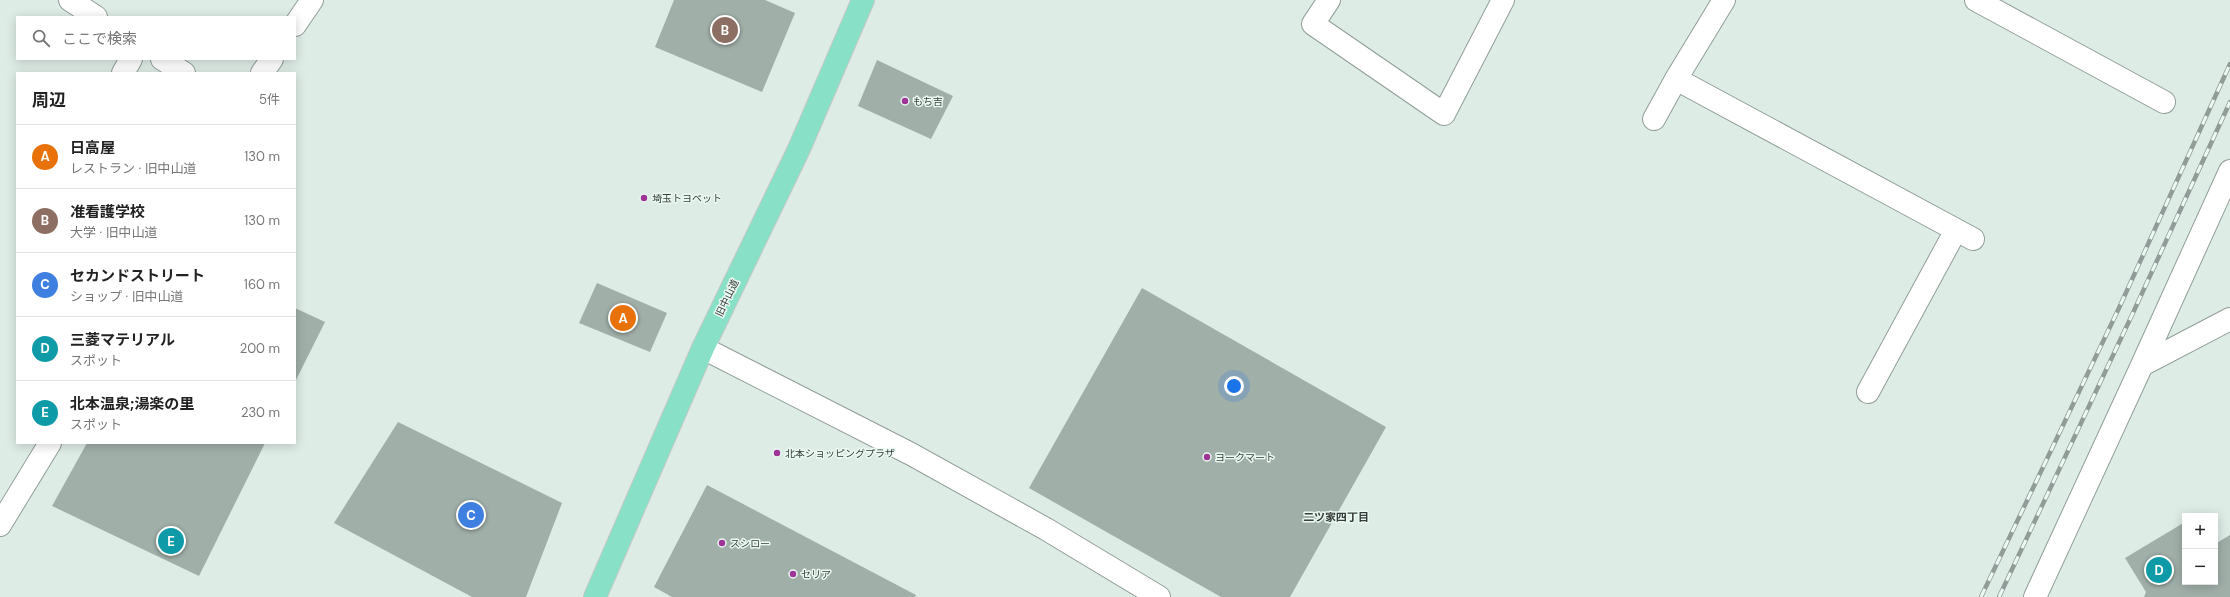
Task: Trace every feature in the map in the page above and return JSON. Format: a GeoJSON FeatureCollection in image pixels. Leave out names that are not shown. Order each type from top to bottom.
{"type":"FeatureCollection","features":[{"type":"Feature","properties":{"kind":"main road","name":"旧中山道"},"geometry":{"type":"LineString","coordinates":[[595,597],[703,348],[799,149],[863,0]]}},
{"type":"Feature","properties":{"kind":"street"},"geometry":{"type":"LineString","coordinates":[[70,0],[94,16]]}},
{"type":"Feature","properties":{"kind":"street"},"geometry":{"type":"LineString","coordinates":[[296,24],[312,0]]}},
{"type":"Feature","properties":{"kind":"street"},"geometry":{"type":"LineString","coordinates":[[1329,0],[1313,24],[1444,114],[1503,0]]}},
{"type":"Feature","properties":{"kind":"street"},"geometry":{"type":"LineString","coordinates":[[1654,119],[1676,79],[1724,0]]}},
{"type":"Feature","properties":{"kind":"street"},"geometry":{"type":"LineString","coordinates":[[1976,0],[2164,102]]}},
{"type":"Feature","properties":{"kind":"street"},"geometry":{"type":"LineString","coordinates":[[124,72],[130,60]]}},
{"type":"Feature","properties":{"kind":"street"},"geometry":{"type":"LineString","coordinates":[[164,60],[182,72]]}},
{"type":"Feature","properties":{"kind":"street"},"geometry":{"type":"LineString","coordinates":[[263,72],[271,60]]}},
{"type":"Feature","properties":{"kind":"street"},"geometry":{"type":"LineString","coordinates":[[1676,79],[1964,234],[1868,392]]}},
{"type":"Feature","properties":{"kind":"street"},"geometry":{"type":"LineString","coordinates":[[2035,597],[2230,171]]}},
{"type":"Feature","properties":{"kind":"street"},"geometry":{"type":"LineString","coordinates":[[2142,366],[2230,319]]}},
{"type":"Feature","properties":{"kind":"street"},"geometry":{"type":"LineString","coordinates":[[703,348],[911,454],[1046,529],[1159,597]]}},
{"type":"Feature","properties":{"kind":"street"},"geometry":{"type":"LineString","coordinates":[[0,525],[49,444]]}},
{"type":"Feature","properties":{"kind":"building"},"geometry":{"type":"Polygon","coordinates":[[[674,0],[765,0],[795,13],[762,92],[655,47],[674,0]]]}},
{"type":"Feature","properties":{"kind":"building","name":"もち吉"},"geometry":{"type":"Polygon","coordinates":[[[877,60],[953,96],[931,139],[858,106],[877,60]]]}},
{"type":"Feature","properties":{"kind":"building"},"geometry":{"type":"Polygon","coordinates":[[[597,283],[667,313],[650,352],[579,323],[597,283]]]}},
{"type":"Feature","properties":{"kind":"building","name":"ヨークマート"},"geometry":{"type":"Polygon","coordinates":[[[1142,288],[1386,427],[1290,597],[1221,597],[1029,488],[1142,288]]]}},
{"type":"Feature","properties":{"kind":"building"},"geometry":{"type":"Polygon","coordinates":[[[296,308],[325,322],[296,380],[296,308]]]}},
{"type":"Feature","properties":{"kind":"building"},"geometry":{"type":"Polygon","coordinates":[[[398,422],[562,503],[526,597],[472,597],[334,523],[398,422]]]}},
{"type":"Feature","properties":{"kind":"building"},"geometry":{"type":"Polygon","coordinates":[[[86,444],[265,444],[199,576],[52,506],[86,444]]]}},
{"type":"Feature","properties":{"kind":"building"},"geometry":{"type":"Polygon","coordinates":[[[707,485],[916,595],[915,597],[672,597],[654,587],[707,485]]]}},
{"type":"Feature","properties":{"kind":"building"},"geometry":{"type":"Polygon","coordinates":[[[2182,524],[2182,585],[2218,585],[2218,542],[2230,535],[2230,597],[2144,597],[2146,592],[2125,558],[2182,524]]]}},
{"type":"Feature","properties":{"kind":"railway"},"geometry":{"type":"LineString","coordinates":[[1981,597],[2119,308],[2230,64]]}},
{"type":"Feature","properties":{"kind":"railway"},"geometry":{"type":"LineString","coordinates":[[1999,597],[2132,315],[2230,102]]}},
{"type":"Feature","properties":{"kind":"place","name":"准看護学校"},"geometry":{"type":"Point","coordinates":[725,30]}},
{"type":"Feature","properties":{"kind":"place","name":"もち吉"},"geometry":{"type":"Point","coordinates":[905,101]}},
{"type":"Feature","properties":{"kind":"place","name":"埼玉トヨペット"},"geometry":{"type":"Point","coordinates":[644,198]}},
{"type":"Feature","properties":{"kind":"place","name":"日高屋"},"geometry":{"type":"Point","coordinates":[623,318]}},
{"type":"Feature","properties":{"kind":"place","name":"北本ショッピングプラザ"},"geometry":{"type":"Point","coordinates":[777,453]}},
{"type":"Feature","properties":{"kind":"place","name":"ヨークマート"},"geometry":{"type":"Point","coordinates":[1207,457]}},
{"type":"Feature","properties":{"kind":"place","name":"セカンドストリート"},"geometry":{"type":"Point","coordinates":[471,515]}},
{"type":"Feature","properties":{"kind":"place","name":"北本温泉;湯楽の里"},"geometry":{"type":"Point","coordinates":[171,541]}},
{"type":"Feature","properties":{"kind":"place","name":"スシロー"},"geometry":{"type":"Point","coordinates":[722,543]}},
{"type":"Feature","properties":{"kind":"place","name":"三菱マテリアル"},"geometry":{"type":"Point","coordinates":[2159,570]}},
{"type":"Feature","properties":{"kind":"place","name":"セリア"},"geometry":{"type":"Point","coordinates":[793,574]}},
{"type":"Feature","properties":{"kind":"district","name":"二ツ家四丁目"},"geometry":{"type":"Point","coordinates":[1336,517]}}]}
